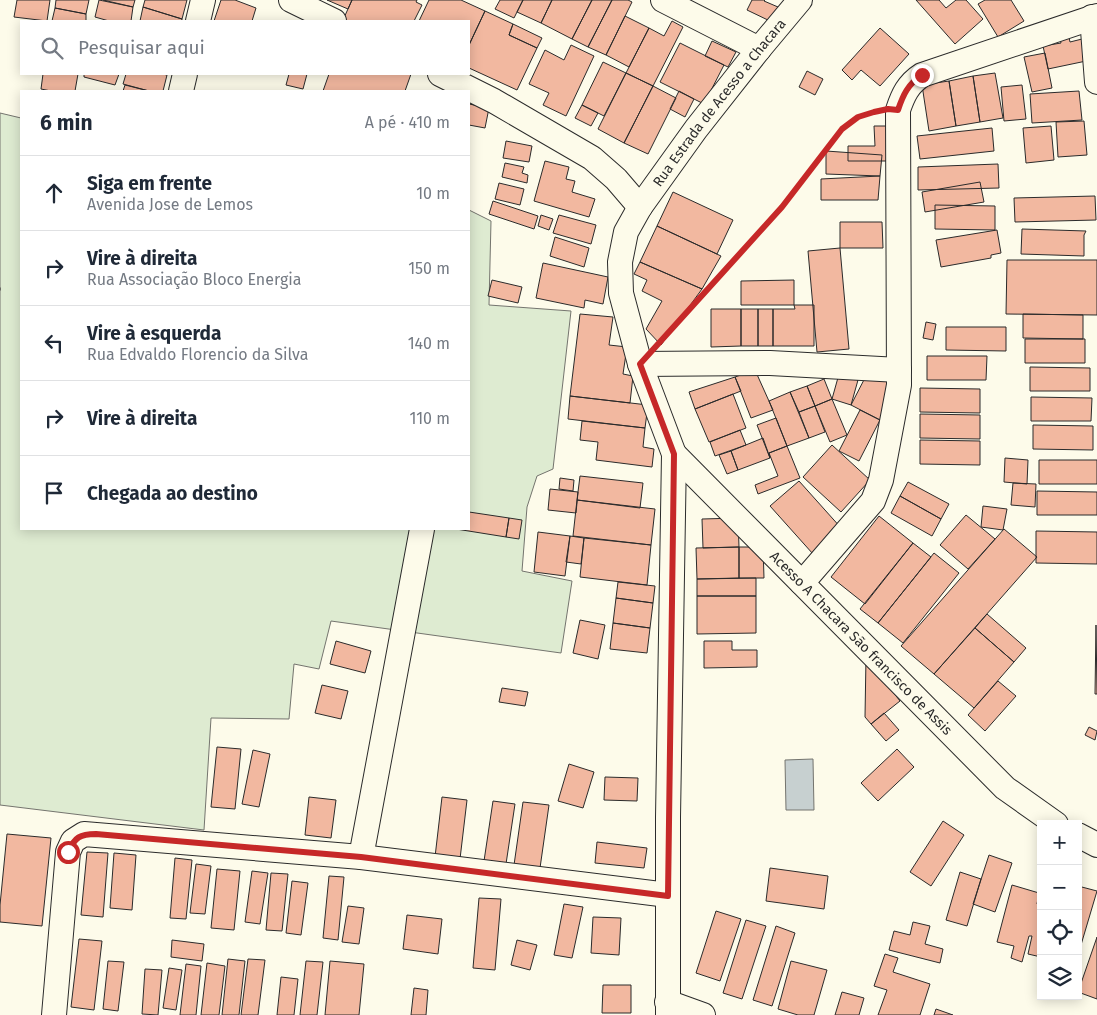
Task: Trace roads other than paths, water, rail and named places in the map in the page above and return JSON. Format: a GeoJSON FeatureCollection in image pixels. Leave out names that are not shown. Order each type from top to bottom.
{"type":"FeatureCollection","features":[{"type":"Feature","properties":{"kind":"street"},"geometry":{"type":"LineString","coordinates":[[198,20],[203,0]]}},
{"type":"Feature","properties":{"kind":"street"},"geometry":{"type":"LineString","coordinates":[[291,0],[332,20]]}},
{"type":"Feature","properties":{"kind":"street"},"geometry":{"type":"LineString","coordinates":[[663,0],[759,49]]}},
{"type":"Feature","properties":{"kind":"street","name":"Rua Estrada de Acesso a Chacara"},"geometry":{"type":"LineString","coordinates":[[674,454],[640,364],[621,293],[620,262],[626,232],[640,207],[696,129],[800,0]]}},
{"type":"Feature","properties":{"kind":"street"},"geometry":{"type":"LineString","coordinates":[[802,583],[873,501],[883,471],[899,385],[898,110],[903,94],[912,81],[922,75],[1094,16],[1097,82]]}},
{"type":"Feature","properties":{"kind":"street"},"geometry":{"type":"LineString","coordinates":[[180,90],[185,75]]}},
{"type":"Feature","properties":{"kind":"street"},"geometry":{"type":"LineString","coordinates":[[442,75],[494,101],[592,158],[616,179],[640,207]]}},
{"type":"Feature","properties":{"kind":"street"},"geometry":{"type":"LineString","coordinates":[[640,364],[770,363],[899,370]]}},
{"type":"Feature","properties":{"kind":"street"},"geometry":{"type":"LineString","coordinates":[[674,454],[668,1009],[703,1015]]}},
{"type":"Feature","properties":{"kind":"street","name":"Acesso A Chacara São francisco de Assis"},"geometry":{"type":"LineString","coordinates":[[674,454],[1005,788],[1050,820]]}},
{"type":"Feature","properties":{"kind":"street"},"geometry":{"type":"LineString","coordinates":[[361,857],[422,530]]}},
{"type":"Feature","properties":{"kind":"street"},"geometry":{"type":"LineString","coordinates":[[54,1015],[68,852],[73,841],[84,834],[361,857],[668,896]]}},
{"type":"Feature","properties":{"kind":"street"},"geometry":{"type":"LineString","coordinates":[[1082,837],[1097,845]]}}]}
